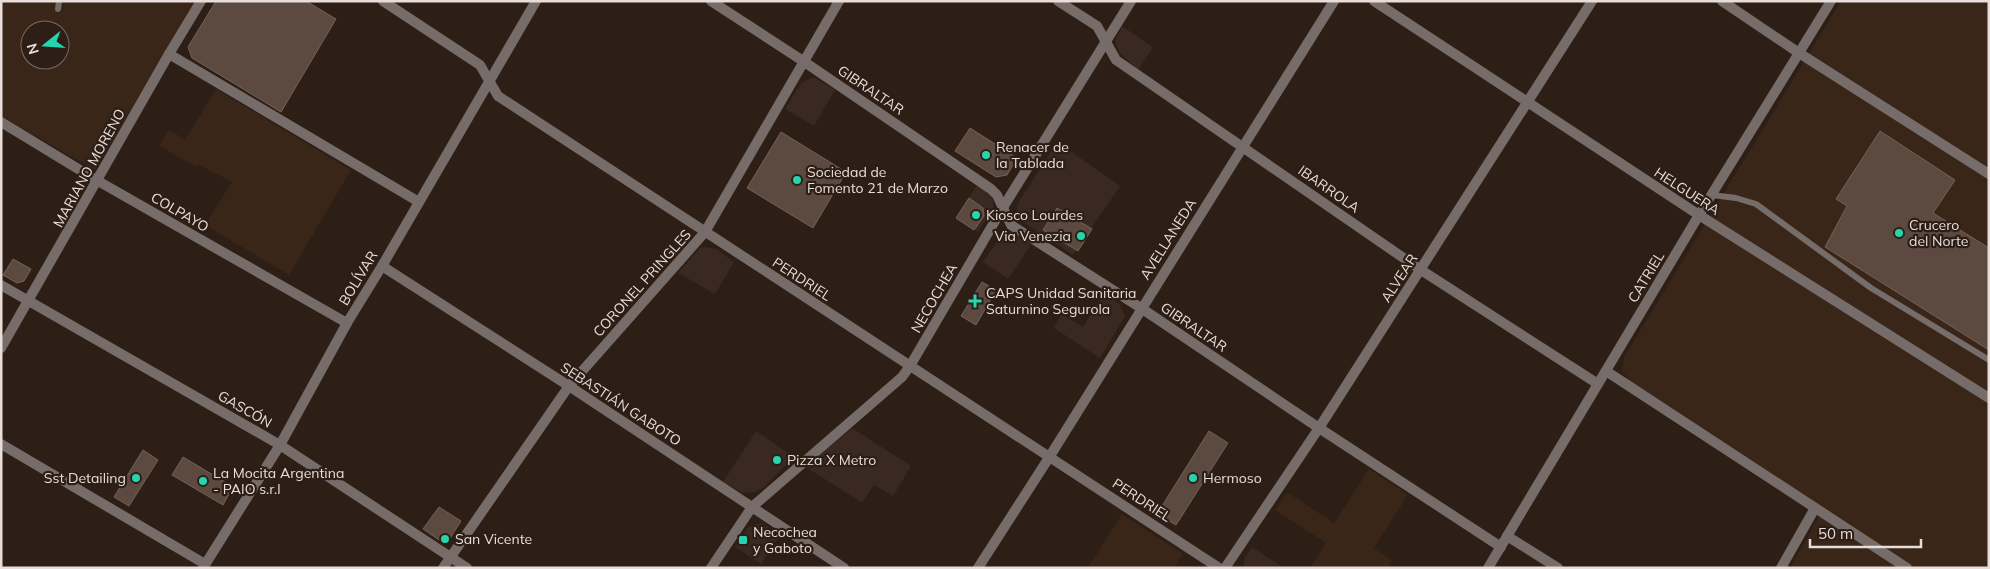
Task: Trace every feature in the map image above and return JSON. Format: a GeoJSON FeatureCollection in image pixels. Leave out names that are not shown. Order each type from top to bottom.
{"type":"FeatureCollection","features":[{"type":"Feature","properties":{"kind":"street","name":"MARIANO MORENO"},"geometry":{"type":"LineString","coordinates":[[1,348],[201,1]]}},
{"type":"Feature","properties":{"kind":"street","name":"PERDRIEL"},"geometry":{"type":"LineString","coordinates":[[383,1],[480,65],[498,96],[1219,568]]}},
{"type":"Feature","properties":{"kind":"street","name":"BOLÍVAR"},"geometry":{"type":"LineString","coordinates":[[204,566],[280,445],[347,323],[536,1]]}},
{"type":"Feature","properties":{"kind":"street","name":"GIBRALTAR"},"geometry":{"type":"LineString","coordinates":[[711,1],[991,189],[997,195],[1011,225],[1141,308],[1319,428],[1501,547]]}},
{"type":"Feature","properties":{"kind":"street","name":"CORONEL PRINGLES"},"geometry":{"type":"LineString","coordinates":[[443,568],[569,386],[705,232],[839,1]]}},
{"type":"Feature","properties":{"kind":"street","name":"IBARROLA"},"geometry":{"type":"LineString","coordinates":[[1058,1],[1097,26],[1116,60],[1243,145],[1421,270],[1598,384]]}},
{"type":"Feature","properties":{"kind":"street","name":"NECOCHEA"},"geometry":{"type":"LineString","coordinates":[[711,568],[752,507],[902,376],[910,366],[1002,209],[1107,43],[1131,1]]}},
{"type":"Feature","properties":{"kind":"street","name":"AVELLANEDA"},"geometry":{"type":"LineString","coordinates":[[978,568],[1334,1]]}},
{"type":"Feature","properties":{"kind":"street","name":"HELGUERA"},"geometry":{"type":"LineString","coordinates":[[1374,1],[1699,215],[1989,398]]}},
{"type":"Feature","properties":{"kind":"street","name":"ALVEAR"},"geometry":{"type":"LineString","coordinates":[[1226,568],[1421,270],[1592,1]]}},
{"type":"Feature","properties":{"kind":"street"},"geometry":{"type":"LineString","coordinates":[[1722,1],[1799,53],[1989,174]]}},
{"type":"Feature","properties":{"kind":"street","name":"CATRIEL"},"geometry":{"type":"LineString","coordinates":[[1488,568],[1699,215],[1830,1]]}},
{"type":"Feature","properties":{"kind":"street"},"geometry":{"type":"LineString","coordinates":[[169,54],[419,202]]}},
{"type":"Feature","properties":{"kind":"street","name":"COLPAYO"},"geometry":{"type":"LineString","coordinates":[[1,122],[347,323]]}},
{"type":"Feature","properties":{"kind":"street","name":"SEBASTIÁN GABOTO"},"geometry":{"type":"LineString","coordinates":[[382,266],[569,386],[844,568]]}},
{"type":"Feature","properties":{"kind":"street","name":"GASCÓN"},"geometry":{"type":"LineString","coordinates":[[1,285],[280,445],[468,568]]}},
{"type":"Feature","properties":{"kind":"street"},"geometry":{"type":"LineString","coordinates":[[1606,370],[1907,568]]}},
{"type":"Feature","properties":{"kind":"street"},"geometry":{"type":"LineString","coordinates":[[1,444],[204,566]]}},
{"type":"Feature","properties":{"kind":"street"},"geometry":{"type":"LineString","coordinates":[[1781,568],[1815,508]]}},
{"type":"Feature","properties":{"kind":"street"},"geometry":{"type":"LineString","coordinates":[[1507,536],[1558,568]]}},
{"type":"Feature","properties":{"kind":"lane"},"geometry":{"type":"LineString","coordinates":[[58,9],[59,1]]}},
{"type":"Feature","properties":{"kind":"lane"},"geometry":{"type":"LineString","coordinates":[[1712,195],[1747,200],[1756,204],[1871,288],[1989,360]]}},
{"type":"Feature","properties":{"kind":"shaded area"},"geometry":{"type":"Polygon","coordinates":[[[1,1],[195,1],[95,170],[1,116],[1,1]]]}},
{"type":"Feature","properties":{"kind":"shaded area"},"geometry":{"type":"Polygon","coordinates":[[[1841,1],[1989,1],[1989,568],[1790,568],[1824,508],[1630,381],[1622,371],[1624,357],[1841,1]]]}},
{"type":"Feature","properties":{"kind":"shaded area"},"geometry":{"type":"Polygon","coordinates":[[[1122,26],[1153,47],[1138,70],[1119,52],[1115,41],[1122,26]]]}},
{"type":"Feature","properties":{"kind":"shaded area"},"geometry":{"type":"Polygon","coordinates":[[[815,78],[835,90],[814,126],[785,109],[801,83],[815,78]]]}},
{"type":"Feature","properties":{"kind":"shaded area"},"geometry":{"type":"Polygon","coordinates":[[[216,89],[351,170],[289,275],[205,225],[232,182],[198,164],[196,167],[159,146],[169,129],[185,140],[216,89]]]}},
{"type":"Feature","properties":{"kind":"shaded area"},"geometry":{"type":"Polygon","coordinates":[[[1057,142],[1120,186],[1073,255],[1020,220],[1017,210],[1017,205],[1057,142]]]}},
{"type":"Feature","properties":{"kind":"shaded area"},"geometry":{"type":"Polygon","coordinates":[[[977,185],[988,192],[993,200],[993,208],[978,232],[956,218],[977,185]]]}},
{"type":"Feature","properties":{"kind":"shaded area"},"geometry":{"type":"Polygon","coordinates":[[[1012,232],[1031,245],[1008,279],[983,262],[1002,234],[1012,232]]]}},
{"type":"Feature","properties":{"kind":"shaded area"},"geometry":{"type":"Polygon","coordinates":[[[700,248],[716,249],[734,262],[715,294],[678,273],[700,248]]]}},
{"type":"Feature","properties":{"kind":"shaded area"},"geometry":{"type":"Polygon","coordinates":[[[1104,293],[1119,303],[1125,316],[1100,358],[1054,328],[1061,314],[1083,327],[1104,293]]]}},
{"type":"Feature","properties":{"kind":"shaded area"},"geometry":{"type":"Polygon","coordinates":[[[852,428],[911,466],[893,496],[874,485],[862,503],[806,467],[852,428]]]}},
{"type":"Feature","properties":{"kind":"shaded area"},"geometry":{"type":"Polygon","coordinates":[[[756,431],[794,457],[763,488],[755,492],[742,493],[723,482],[756,431]]]}},
{"type":"Feature","properties":{"kind":"shaded area"},"geometry":{"type":"Polygon","coordinates":[[[1369,469],[1408,495],[1374,548],[1392,561],[1388,568],[1310,568],[1326,543],[1275,510],[1287,492],[1334,523],[1369,469]]]}},
{"type":"Feature","properties":{"kind":"shaded area"},"geometry":{"type":"Polygon","coordinates":[[[1122,514],[1183,554],[1174,568],[1088,568],[1122,514]]]}},
{"type":"Feature","properties":{"kind":"shaded area"},"geometry":{"type":"Polygon","coordinates":[[[761,523],[780,535],[761,564],[735,547],[748,527],[761,523]]]}},
{"type":"Feature","properties":{"kind":"shaded area"},"geometry":{"type":"Polygon","coordinates":[[[1252,547],[1284,568],[1243,568],[1245,557],[1252,547]]]}},
{"type":"Feature","properties":{"kind":"building"},"geometry":{"type":"Polygon","coordinates":[[[216,1],[306,1],[336,19],[281,112],[192,58],[188,47],[216,1]]]}},
{"type":"Feature","properties":{"kind":"building","name":"Renacer de la Tablada"},"geometry":{"type":"Polygon","coordinates":[[[970,128],[1017,158],[1007,175],[996,177],[955,151],[970,128]]]}},
{"type":"Feature","properties":{"kind":"building","name":"Crucero del Norte"},"geometry":{"type":"Polygon","coordinates":[[[1880,131],[1955,180],[1933,213],[1989,248],[1989,350],[1825,247],[1847,206],[1836,199],[1880,131]]]}},
{"type":"Feature","properties":{"kind":"building","name":"Sociedad de Fomento 21 de Marzo"},"geometry":{"type":"Polygon","coordinates":[[[781,132],[846,172],[813,228],[747,188],[781,132]]]}},
{"type":"Feature","properties":{"kind":"building"},"geometry":{"type":"Polygon","coordinates":[[[969,198],[983,208],[984,216],[974,230],[956,218],[969,198]]]}},
{"type":"Feature","properties":{"kind":"building"},"geometry":{"type":"Polygon","coordinates":[[[1057,208],[1092,229],[1078,251],[1043,230],[1057,208]]]}},
{"type":"Feature","properties":{"kind":"building"},"geometry":{"type":"Polygon","coordinates":[[[13,259],[31,269],[24,281],[17,283],[3,275],[13,259]]]}},
{"type":"Feature","properties":{"kind":"building"},"geometry":{"type":"Polygon","coordinates":[[[982,282],[996,290],[976,325],[961,316],[982,282]]]}},
{"type":"Feature","properties":{"kind":"building","name":"Hermoso"},"geometry":{"type":"Polygon","coordinates":[[[1209,431],[1228,443],[1176,525],[1157,514],[1209,431]]]}},
{"type":"Feature","properties":{"kind":"building","name":"Sst Detailing"},"geometry":{"type":"Polygon","coordinates":[[[143,450],[158,460],[129,506],[114,497],[143,450]]]}},
{"type":"Feature","properties":{"kind":"building","name":"La Mocita Argentina - PAIO s.r.l"},"geometry":{"type":"Polygon","coordinates":[[[183,457],[233,487],[223,505],[172,475],[183,457]]]}},
{"type":"Feature","properties":{"kind":"building"},"geometry":{"type":"Polygon","coordinates":[[[439,507],[461,521],[449,540],[442,542],[423,529],[439,507]]]}},
{"type":"Feature","properties":{"kind":"place","name":"Renacer de la Tablada"},"geometry":{"type":"Point","coordinates":[986,155]}},
{"type":"Feature","properties":{"kind":"place","name":"Sociedad de Fomento 21 de Marzo"},"geometry":{"type":"Point","coordinates":[797,180]}},
{"type":"Feature","properties":{"kind":"place","name":"Kiosco Lourdes"},"geometry":{"type":"Point","coordinates":[976,215]}},
{"type":"Feature","properties":{"kind":"place","name":"Crucero del Norte"},"geometry":{"type":"Point","coordinates":[1899,233]}},
{"type":"Feature","properties":{"kind":"place","name":"Via Venezia"},"geometry":{"type":"Point","coordinates":[1081,236]}},
{"type":"Feature","properties":{"kind":"place","name":"CAPS Unidad Sanitaria Saturnino Segurola"},"geometry":{"type":"Point","coordinates":[975,301]}},
{"type":"Feature","properties":{"kind":"place","name":"Pizza X Metro"},"geometry":{"type":"Point","coordinates":[777,460]}},
{"type":"Feature","properties":{"kind":"place","name":"Sst Detailing"},"geometry":{"type":"Point","coordinates":[136,478]}},
{"type":"Feature","properties":{"kind":"place","name":"Hermoso"},"geometry":{"type":"Point","coordinates":[1193,478]}},
{"type":"Feature","properties":{"kind":"place","name":"La Mocita Argentina - PAIO s.r.l"},"geometry":{"type":"Point","coordinates":[203,481]}},
{"type":"Feature","properties":{"kind":"place","name":"San Vicente"},"geometry":{"type":"Point","coordinates":[445,539]}},
{"type":"Feature","properties":{"kind":"place","name":"Necochea y Gaboto"},"geometry":{"type":"Point","coordinates":[743,540]}}]}
